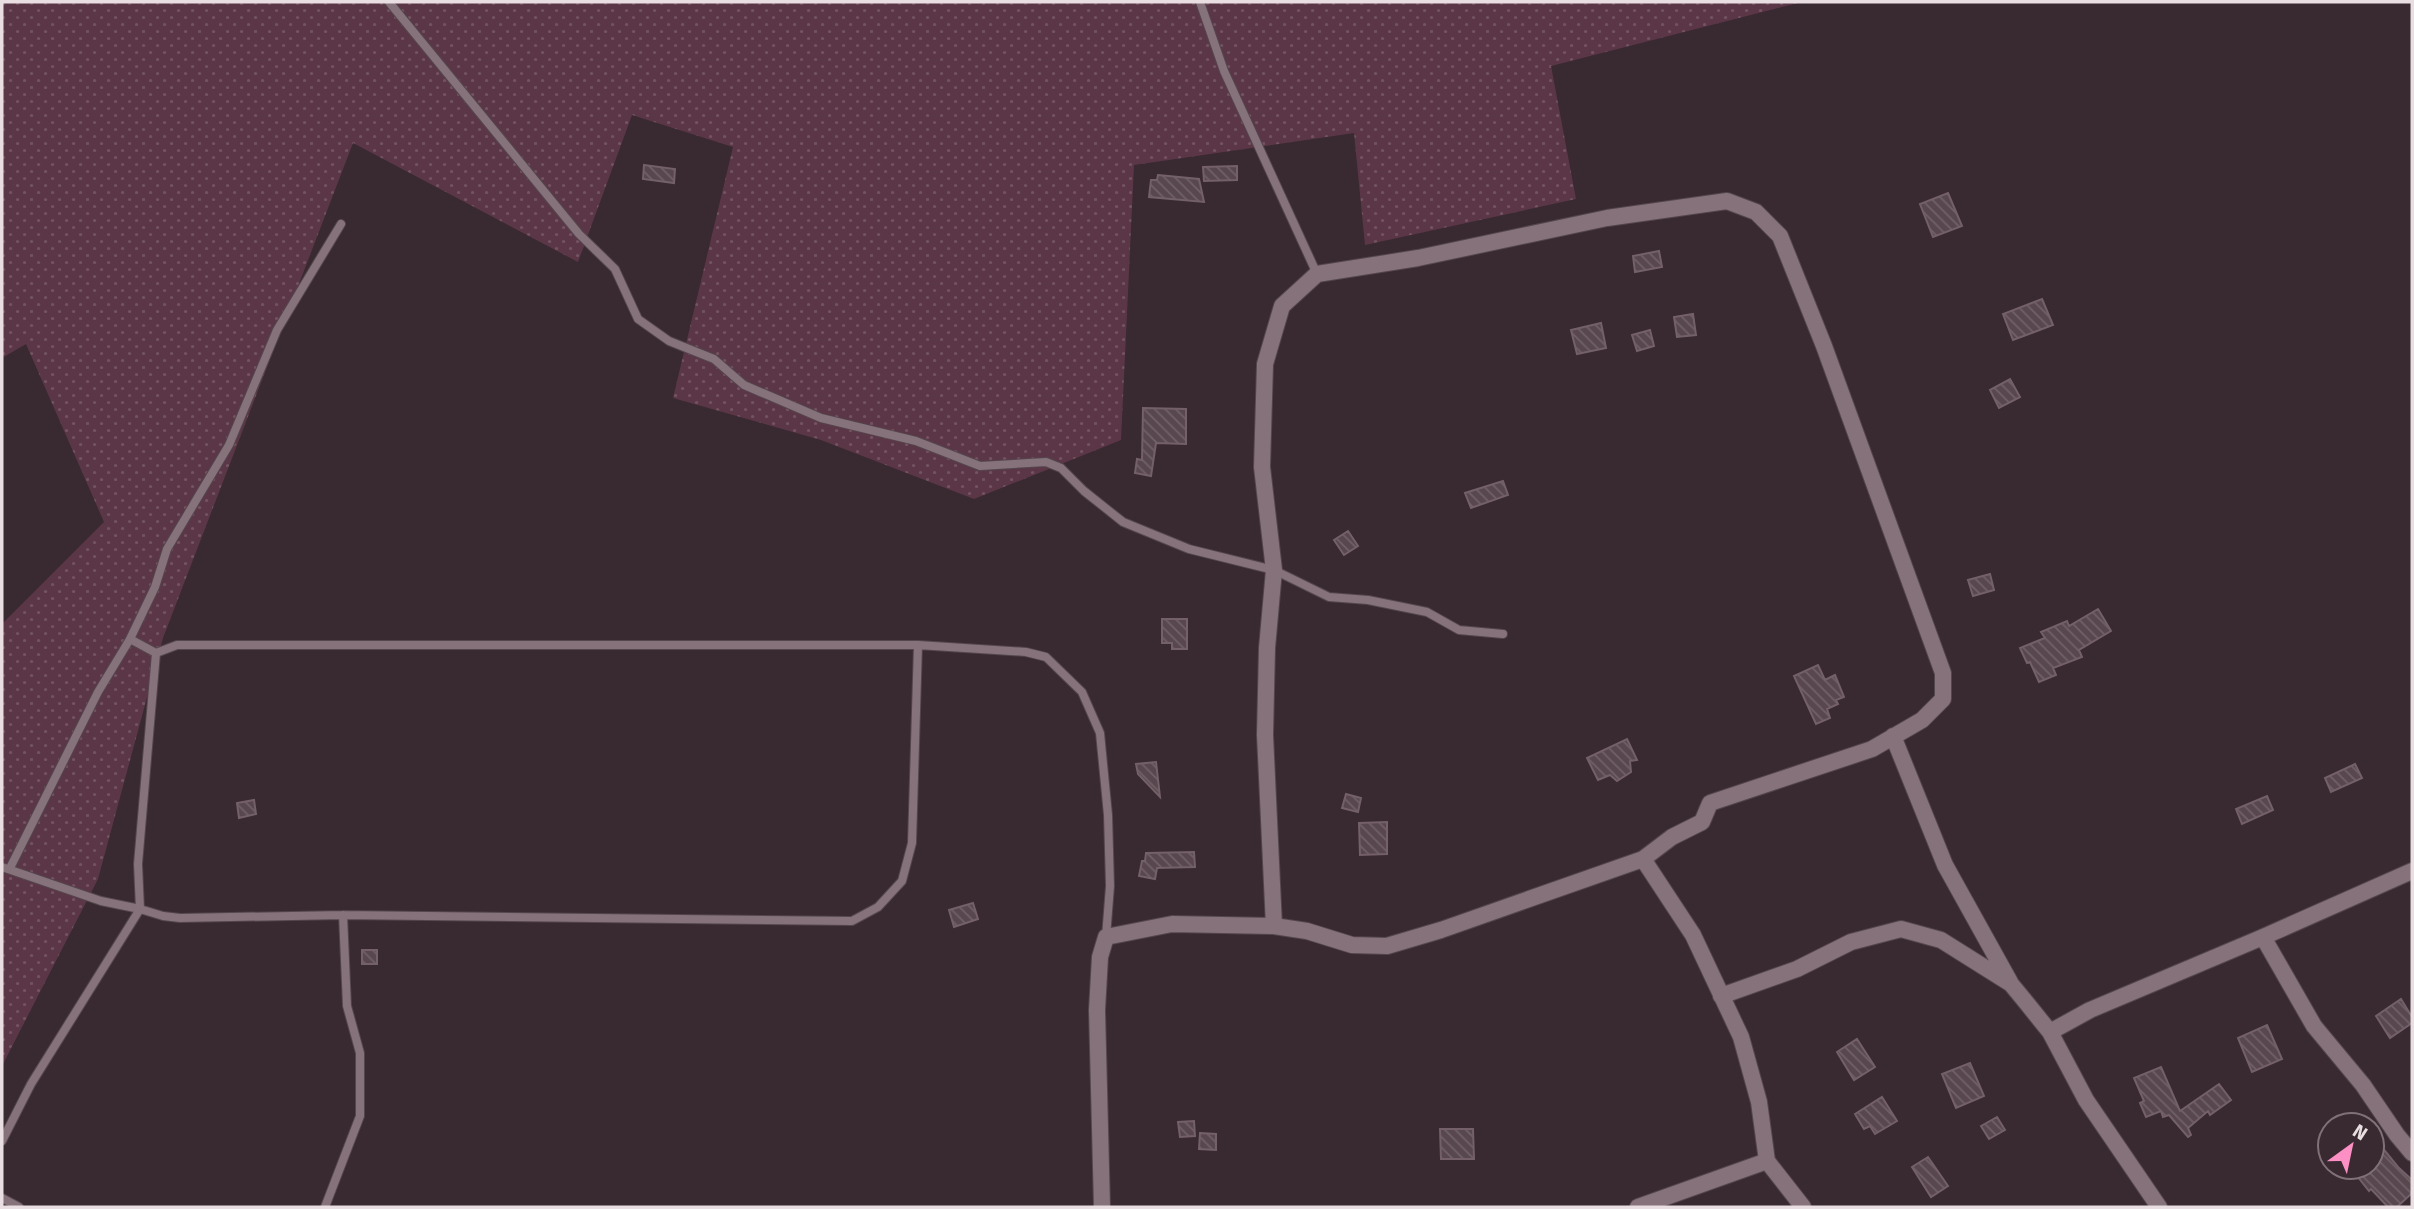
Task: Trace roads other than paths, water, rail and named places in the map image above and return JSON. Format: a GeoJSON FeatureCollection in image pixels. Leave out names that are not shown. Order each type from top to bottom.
{"type":"FeatureCollection","features":[{"type":"Feature","properties":{"kind":"street"},"geometry":{"type":"LineString","coordinates":[[1102,1207],[1097,1010],[1100,957],[1106,937],[1172,924],[1274,926],[1307,931],[1352,945],[1387,946],[1441,930],[1643,859],[1672,837],[1702,822],[1710,803],[1872,749],[1922,720],[1943,699],[1943,673],[1824,346],[1780,236],[1756,212],[1727,201],[1634,214],[1418,258],[1317,274],[1282,306],[1265,364],[1262,467],[1274,570],[1265,735],[1274,926]]}},
{"type":"Feature","properties":{"kind":"street"},"geometry":{"type":"LineString","coordinates":[[1894,736],[1945,865],[2011,984],[2050,1032],[2087,1100],[2159,1207]]}},
{"type":"Feature","properties":{"kind":"street"},"geometry":{"type":"LineString","coordinates":[[1643,859],[1693,935],[1741,1037],[1753,1073],[1768,1161],[1803,1207]]}},
{"type":"Feature","properties":{"kind":"street"},"geometry":{"type":"LineString","coordinates":[[2050,1032],[2090,1010],[2412,871]]}},
{"type":"Feature","properties":{"kind":"street"},"geometry":{"type":"LineString","coordinates":[[1721,996],[1797,969],[1851,942],[1901,929],[1941,940],[2011,984]]}},
{"type":"Feature","properties":{"kind":"street"},"geometry":{"type":"LineString","coordinates":[[2263,937],[2314,1026],[2363,1086],[2412,1153]]}},
{"type":"Feature","properties":{"kind":"street"},"geometry":{"type":"LineString","coordinates":[[1638,1207],[1768,1161]]}},
{"type":"Feature","properties":{"kind":"lane"},"geometry":{"type":"LineString","coordinates":[[389,2],[579,234],[615,269],[638,319],[669,341],[714,359],[744,385],[821,418],[916,441],[980,466],[1046,462],[1061,468],[1084,491],[1123,522],[1189,549],[1274,570],[1329,597],[1368,600],[1427,612],[1459,629],[1503,634]]}},
{"type":"Feature","properties":{"kind":"lane"},"geometry":{"type":"LineString","coordinates":[[1200,2],[1224,71],[1317,274]]}},
{"type":"Feature","properties":{"kind":"lane"},"geometry":{"type":"LineString","coordinates":[[341,224],[277,330],[229,446],[167,550],[155,587],[130,639],[98,692],[6,868],[41,878],[71,892],[180,918],[343,915],[852,921],[878,907],[902,881],[912,843],[918,645]]}},
{"type":"Feature","properties":{"kind":"lane"},"geometry":{"type":"LineString","coordinates":[[130,639],[156,653],[177,645],[918,645],[1026,652],[1046,657],[1082,692],[1100,733],[1108,815],[1110,886],[1106,937]]}},
{"type":"Feature","properties":{"kind":"lane"},"geometry":{"type":"LineString","coordinates":[[2,1141],[31,1084],[140,909],[138,864],[156,653]]}},
{"type":"Feature","properties":{"kind":"lane"},"geometry":{"type":"LineString","coordinates":[[325,1207],[360,1116],[360,1052],[347,1006],[343,915]]}},
{"type":"Feature","properties":{"kind":"lane"},"geometry":{"type":"LineString","coordinates":[[2,1198],[19,1207]]}}]}
